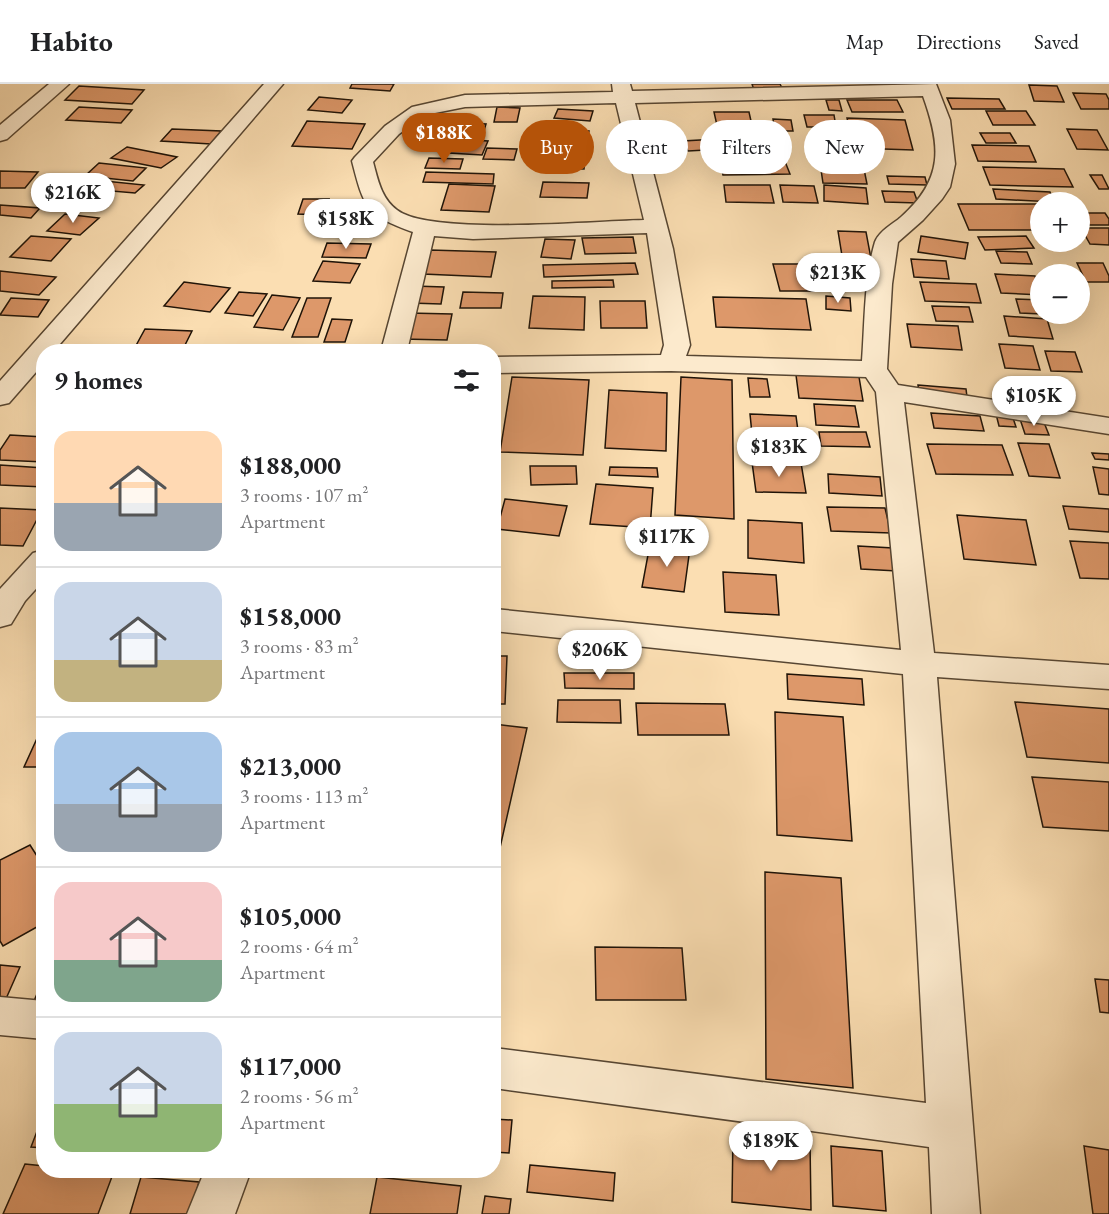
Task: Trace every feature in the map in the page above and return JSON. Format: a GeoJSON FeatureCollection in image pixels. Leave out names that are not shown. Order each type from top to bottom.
{"type":"FeatureCollection","features":[{"type":"Feature","properties":{"kind":"street"},"geometry":{"type":"LineString","coordinates":[[0,135],[60,84]]}},
{"type":"Feature","properties":{"kind":"street"},"geometry":{"type":"LineString","coordinates":[[46,344],[274,84]]}},
{"type":"Feature","properties":{"kind":"street"},"geometry":{"type":"LineString","coordinates":[[656,226],[473,232],[424,229],[390,216],[372,197],[362,161],[392,130],[419,111],[465,101],[623,91],[929,87],[936,98],[946,148],[940,186],[915,216],[887,240],[880,284],[874,369],[889,392],[919,663],[948,1128],[956,1214]]}},
{"type":"Feature","properties":{"kind":"street"},"geometry":{"type":"LineString","coordinates":[[623,91],[662,249],[677,345],[671,363]]}},
{"type":"Feature","properties":{"kind":"street"},"geometry":{"type":"LineString","coordinates":[[396,344],[424,229]]}},
{"type":"Feature","properties":{"kind":"street"},"geometry":{"type":"LineString","coordinates":[[0,397],[36,356]]}},
{"type":"Feature","properties":{"kind":"street"},"geometry":{"type":"LineString","coordinates":[[501,365],[671,363],[874,369]]}},
{"type":"Feature","properties":{"kind":"street"},"geometry":{"type":"LineString","coordinates":[[889,392],[1109,426]]}},
{"type":"Feature","properties":{"kind":"street"},"geometry":{"type":"LineString","coordinates":[[4,601],[36,568]]}},
{"type":"Feature","properties":{"kind":"street"},"geometry":{"type":"LineString","coordinates":[[4,601],[36,597]]}},
{"type":"Feature","properties":{"kind":"street"},"geometry":{"type":"LineString","coordinates":[[501,621],[919,663],[1109,677]]}},
{"type":"Feature","properties":{"kind":"street"},"geometry":{"type":"LineString","coordinates":[[0,1016],[36,1019]]}},
{"type":"Feature","properties":{"kind":"street"},"geometry":{"type":"LineString","coordinates":[[501,1069],[948,1128]]}},
{"type":"Feature","properties":{"kind":"street"},"geometry":{"type":"LineString","coordinates":[[212,1214],[225,1178]]}},
{"type":"Feature","properties":{"kind":"building"},"geometry":{"type":"Polygon","coordinates":[[[352,84],[394,84],[390,91],[350,88],[352,84]]]}},
{"type":"Feature","properties":{"kind":"building"},"geometry":{"type":"Polygon","coordinates":[[[752,84],[780,84],[783,90],[754,90],[752,84]]]}},
{"type":"Feature","properties":{"kind":"building"},"geometry":{"type":"Polygon","coordinates":[[[1029,85],[1057,86],[1064,102],[1034,101],[1029,85]]]}},
{"type":"Feature","properties":{"kind":"building"},"geometry":{"type":"Polygon","coordinates":[[[79,86],[144,90],[132,104],[65,100],[79,86]]]}},
{"type":"Feature","properties":{"kind":"building"},"geometry":{"type":"Polygon","coordinates":[[[1073,93],[1106,94],[1109,109],[1081,109],[1073,93]]]}},
{"type":"Feature","properties":{"kind":"building"},"geometry":{"type":"Polygon","coordinates":[[[319,97],[352,100],[342,113],[308,110],[319,97]]]}},
{"type":"Feature","properties":{"kind":"building"},"geometry":{"type":"Polygon","coordinates":[[[947,98],[999,99],[1005,109],[952,109],[947,98]]]}},
{"type":"Feature","properties":{"kind":"building"},"geometry":{"type":"Polygon","coordinates":[[[826,100],[839,100],[842,111],[829,110],[826,100]]]}},
{"type":"Feature","properties":{"kind":"building"},"geometry":{"type":"Polygon","coordinates":[[[847,100],[897,100],[903,112],[852,112],[847,100]]]}},
{"type":"Feature","properties":{"kind":"building"},"geometry":{"type":"Polygon","coordinates":[[[79,107],[132,110],[121,123],[66,120],[79,107]]]}},
{"type":"Feature","properties":{"kind":"building"},"geometry":{"type":"Polygon","coordinates":[[[497,107],[520,108],[517,122],[494,122],[497,107]]]}},
{"type":"Feature","properties":{"kind":"building"},"geometry":{"type":"Polygon","coordinates":[[[558,109],[593,111],[590,120],[554,118],[558,109]]]}},
{"type":"Feature","properties":{"kind":"building"},"geometry":{"type":"Polygon","coordinates":[[[986,111],[1026,111],[1035,125],[993,125],[986,111]]]}},
{"type":"Feature","properties":{"kind":"building"},"geometry":{"type":"Polygon","coordinates":[[[714,112],[749,112],[751,120],[716,120],[714,112]]]}},
{"type":"Feature","properties":{"kind":"building"},"geometry":{"type":"Polygon","coordinates":[[[804,115],[834,115],[835,120],[805,120],[804,115]]]}},
{"type":"Feature","properties":{"kind":"building"},"geometry":{"type":"Polygon","coordinates":[[[847,118],[905,120],[913,150],[885,149],[885,120],[847,120],[847,118]]]}},
{"type":"Feature","properties":{"kind":"building"},"geometry":{"type":"Polygon","coordinates":[[[307,121],[365,124],[352,149],[292,146],[307,121]]]}},
{"type":"Feature","properties":{"kind":"building"},"geometry":{"type":"Polygon","coordinates":[[[464,123],[486,124],[482,137],[459,136],[464,123]]]}},
{"type":"Feature","properties":{"kind":"building"},"geometry":{"type":"Polygon","coordinates":[[[172,129],[221,131],[211,144],[161,141],[172,129]]]}},
{"type":"Feature","properties":{"kind":"building"},"geometry":{"type":"Polygon","coordinates":[[[1067,129],[1097,130],[1108,150],[1077,149],[1067,129]]]}},
{"type":"Feature","properties":{"kind":"building"},"geometry":{"type":"Polygon","coordinates":[[[980,133],[1010,133],[1016,143],[986,143],[980,133]]]}},
{"type":"Feature","properties":{"kind":"building"},"geometry":{"type":"Polygon","coordinates":[[[455,139],[488,141],[482,155],[449,153],[455,139]]]}},
{"type":"Feature","properties":{"kind":"building"},"geometry":{"type":"Polygon","coordinates":[[[700,140],[700,150],[688,151],[688,141],[700,140]]]}},
{"type":"Feature","properties":{"kind":"building"},"geometry":{"type":"Polygon","coordinates":[[[972,145],[1029,146],[1036,162],[978,161],[972,145]]]}},
{"type":"Feature","properties":{"kind":"building"},"geometry":{"type":"Polygon","coordinates":[[[127,147],[177,157],[161,168],[111,158],[127,147]]]}},
{"type":"Feature","properties":{"kind":"building"},"geometry":{"type":"Polygon","coordinates":[[[487,148],[517,149],[514,160],[483,159],[487,148]]]}},
{"type":"Feature","properties":{"kind":"building"},"geometry":{"type":"Polygon","coordinates":[[[429,158],[463,159],[460,169],[425,168],[429,158]]]}},
{"type":"Feature","properties":{"kind":"building"},"geometry":{"type":"Polygon","coordinates":[[[99,163],[146,168],[133,181],[85,176],[99,163]]]}},
{"type":"Feature","properties":{"kind":"building"},"geometry":{"type":"Polygon","coordinates":[[[983,167],[1064,169],[1073,187],[990,185],[983,167]]]}},
{"type":"Feature","properties":{"kind":"building"},"geometry":{"type":"Polygon","coordinates":[[[0,171],[38,172],[25,188],[0,188],[0,171]]]}},
{"type":"Feature","properties":{"kind":"building"},"geometry":{"type":"Polygon","coordinates":[[[426,172],[494,174],[493,184],[423,182],[426,172]]]}},
{"type":"Feature","properties":{"kind":"building"},"geometry":{"type":"Polygon","coordinates":[[[723,174],[790,174],[723,175],[723,174]]]}},
{"type":"Feature","properties":{"kind":"building"},"geometry":{"type":"Polygon","coordinates":[[[822,174],[865,174],[867,184],[823,183],[822,174]]]}},
{"type":"Feature","properties":{"kind":"building"},"geometry":{"type":"Polygon","coordinates":[[[1090,175],[1102,175],[1109,189],[1099,189],[1090,175]]]}},
{"type":"Feature","properties":{"kind":"building"},"geometry":{"type":"Polygon","coordinates":[[[887,176],[925,177],[927,185],[889,184],[887,176]]]}},
{"type":"Feature","properties":{"kind":"building"},"geometry":{"type":"Polygon","coordinates":[[[85,179],[144,185],[135,193],[76,188],[85,179]]]}},
{"type":"Feature","properties":{"kind":"building"},"geometry":{"type":"Polygon","coordinates":[[[543,182],[589,183],[587,198],[540,197],[543,182]]]}},
{"type":"Feature","properties":{"kind":"building"},"geometry":{"type":"Polygon","coordinates":[[[449,184],[495,186],[489,212],[441,210],[449,184]]]}},
{"type":"Feature","properties":{"kind":"building"},"geometry":{"type":"Polygon","coordinates":[[[724,185],[770,185],[774,203],[726,202],[724,185]]]}},
{"type":"Feature","properties":{"kind":"building"},"geometry":{"type":"Polygon","coordinates":[[[780,185],[814,186],[818,203],[783,202],[780,185]]]}},
{"type":"Feature","properties":{"kind":"building"},"geometry":{"type":"Polygon","coordinates":[[[824,185],[866,188],[868,204],[824,201],[824,185]]]}},
{"type":"Feature","properties":{"kind":"building"},"geometry":{"type":"Polygon","coordinates":[[[993,189],[1050,192],[1030,192],[1030,201],[996,199],[993,189]]]}},
{"type":"Feature","properties":{"kind":"building"},"geometry":{"type":"Polygon","coordinates":[[[67,191],[107,195],[96,206],[55,202],[67,191]]]}},
{"type":"Feature","properties":{"kind":"building"},"geometry":{"type":"Polygon","coordinates":[[[882,191],[914,192],[918,203],[885,202],[882,191]]]}},
{"type":"Feature","properties":{"kind":"building"},"geometry":{"type":"Polygon","coordinates":[[[303,199],[329,199],[323,215],[298,214],[303,199]]]}},
{"type":"Feature","properties":{"kind":"building"},"geometry":{"type":"Polygon","coordinates":[[[958,204],[1030,204],[1030,230],[969,230],[958,204]]]}},
{"type":"Feature","properties":{"kind":"building"},"geometry":{"type":"Polygon","coordinates":[[[0,205],[40,208],[31,218],[0,215],[0,205]]]}},
{"type":"Feature","properties":{"kind":"building"},"geometry":{"type":"Polygon","coordinates":[[[1090,213],[1105,213],[1109,219],[1109,225],[1090,225],[1090,213]]]}},
{"type":"Feature","properties":{"kind":"building"},"geometry":{"type":"Polygon","coordinates":[[[65,214],[99,218],[80,235],[47,231],[65,214]]]}},
{"type":"Feature","properties":{"kind":"building"},"geometry":{"type":"Polygon","coordinates":[[[1090,228],[1109,228],[1109,245],[1090,244],[1090,228]]]}},
{"type":"Feature","properties":{"kind":"building"},"geometry":{"type":"Polygon","coordinates":[[[838,231],[866,232],[873,269],[844,268],[838,231]]]}},
{"type":"Feature","properties":{"kind":"building"},"geometry":{"type":"Polygon","coordinates":[[[31,236],[71,239],[51,261],[10,257],[31,236]]]}},
{"type":"Feature","properties":{"kind":"building"},"geometry":{"type":"Polygon","coordinates":[[[921,236],[968,243],[965,259],[918,252],[921,236]]]}},
{"type":"Feature","properties":{"kind":"building"},"geometry":{"type":"Polygon","coordinates":[[[1026,236],[1030,242],[1030,248],[985,250],[978,237],[1026,236]]]}},
{"type":"Feature","properties":{"kind":"building"},"geometry":{"type":"Polygon","coordinates":[[[633,237],[636,253],[585,254],[582,238],[633,237]]]}},
{"type":"Feature","properties":{"kind":"building"},"geometry":{"type":"Polygon","coordinates":[[[545,239],[575,240],[571,259],[541,257],[545,239]]]}},
{"type":"Feature","properties":{"kind":"building"},"geometry":{"type":"Polygon","coordinates":[[[327,243],[371,244],[366,258],[322,257],[327,243]]]}},
{"type":"Feature","properties":{"kind":"building"},"geometry":{"type":"Polygon","coordinates":[[[430,250],[496,252],[491,277],[423,274],[430,250]]]}},
{"type":"Feature","properties":{"kind":"building"},"geometry":{"type":"Polygon","coordinates":[[[996,251],[1027,252],[1032,264],[1001,263],[996,251]]]}},
{"type":"Feature","properties":{"kind":"building"},"geometry":{"type":"Polygon","coordinates":[[[911,259],[946,261],[949,279],[914,277],[911,259]]]}},
{"type":"Feature","properties":{"kind":"building"},"geometry":{"type":"Polygon","coordinates":[[[323,261],[360,264],[350,283],[313,281],[323,261]]]}},
{"type":"Feature","properties":{"kind":"building"},"geometry":{"type":"Polygon","coordinates":[[[635,263],[638,274],[544,277],[543,265],[635,263]]]}},
{"type":"Feature","properties":{"kind":"building"},"geometry":{"type":"Polygon","coordinates":[[[1103,263],[1109,276],[1109,282],[1090,282],[1090,264],[1077,264],[1103,263]]]}},
{"type":"Feature","properties":{"kind":"building"},"geometry":{"type":"Polygon","coordinates":[[[773,264],[834,264],[841,291],[780,291],[773,264]]]}},
{"type":"Feature","properties":{"kind":"building"},"geometry":{"type":"Polygon","coordinates":[[[0,271],[56,277],[39,295],[0,291],[0,271]]]}},
{"type":"Feature","properties":{"kind":"building"},"geometry":{"type":"Polygon","coordinates":[[[995,274],[1030,276],[1030,294],[1001,293],[995,274]]]}},
{"type":"Feature","properties":{"kind":"building"},"geometry":{"type":"Polygon","coordinates":[[[613,280],[614,287],[552,288],[552,281],[613,280]]]}},
{"type":"Feature","properties":{"kind":"building"},"geometry":{"type":"Polygon","coordinates":[[[184,282],[230,288],[210,312],[164,306],[184,282]]]}},
{"type":"Feature","properties":{"kind":"building"},"geometry":{"type":"Polygon","coordinates":[[[920,282],[976,284],[981,303],[925,301],[920,282]]]}},
{"type":"Feature","properties":{"kind":"building"},"geometry":{"type":"Polygon","coordinates":[[[414,286],[444,287],[441,304],[410,303],[414,286]]]}},
{"type":"Feature","properties":{"kind":"building"},"geometry":{"type":"Polygon","coordinates":[[[239,292],[267,294],[253,316],[225,313],[239,292]]]}},
{"type":"Feature","properties":{"kind":"building"},"geometry":{"type":"Polygon","coordinates":[[[463,292],[503,293],[501,308],[460,308],[463,292]]]}},
{"type":"Feature","properties":{"kind":"building"},"geometry":{"type":"Polygon","coordinates":[[[272,295],[300,298],[283,330],[254,327],[272,295]]]}},
{"type":"Feature","properties":{"kind":"building"},"geometry":{"type":"Polygon","coordinates":[[[533,296],[585,297],[584,330],[529,328],[533,296]]]}},
{"type":"Feature","properties":{"kind":"building"},"geometry":{"type":"Polygon","coordinates":[[[826,296],[850,298],[851,311],[826,309],[826,296]]]}},
{"type":"Feature","properties":{"kind":"building"},"geometry":{"type":"Polygon","coordinates":[[[713,297],[806,299],[811,330],[716,327],[713,297]]]}},
{"type":"Feature","properties":{"kind":"building"},"geometry":{"type":"Polygon","coordinates":[[[11,298],[49,300],[38,317],[0,315],[11,298]]]}},
{"type":"Feature","properties":{"kind":"building"},"geometry":{"type":"Polygon","coordinates":[[[307,298],[331,298],[318,337],[292,337],[307,298]]]}},
{"type":"Feature","properties":{"kind":"building"},"geometry":{"type":"Polygon","coordinates":[[[1016,299],[1030,300],[1030,313],[1020,313],[1016,299]]]}},
{"type":"Feature","properties":{"kind":"building"},"geometry":{"type":"Polygon","coordinates":[[[600,301],[645,301],[647,328],[601,328],[600,301]]]}},
{"type":"Feature","properties":{"kind":"building"},"geometry":{"type":"Polygon","coordinates":[[[932,306],[969,307],[973,322],[936,321],[932,306]]]}},
{"type":"Feature","properties":{"kind":"building"},"geometry":{"type":"Polygon","coordinates":[[[408,313],[452,314],[447,340],[402,339],[408,313]]]}},
{"type":"Feature","properties":{"kind":"building"},"geometry":{"type":"Polygon","coordinates":[[[1004,316],[1030,318],[1030,324],[1048,324],[1053,339],[1009,336],[1004,316]]]}},
{"type":"Feature","properties":{"kind":"building"},"geometry":{"type":"Polygon","coordinates":[[[332,319],[352,320],[345,342],[324,342],[332,319]]]}},
{"type":"Feature","properties":{"kind":"building"},"geometry":{"type":"Polygon","coordinates":[[[907,324],[958,326],[962,350],[911,347],[907,324]]]}},
{"type":"Feature","properties":{"kind":"building"},"geometry":{"type":"Polygon","coordinates":[[[145,329],[192,331],[186,344],[137,344],[145,329]]]}},
{"type":"Feature","properties":{"kind":"building"},"geometry":{"type":"Polygon","coordinates":[[[999,344],[1033,346],[1040,370],[1005,368],[999,344]]]}},
{"type":"Feature","properties":{"kind":"building"},"geometry":{"type":"Polygon","coordinates":[[[1045,351],[1075,352],[1082,372],[1051,371],[1045,351]]]}},
{"type":"Feature","properties":{"kind":"building"},"geometry":{"type":"Polygon","coordinates":[[[796,375],[859,377],[863,401],[799,398],[796,375]]]}},
{"type":"Feature","properties":{"kind":"building"},"geometry":{"type":"Polygon","coordinates":[[[512,377],[589,380],[583,455],[501,452],[512,377]]]}},
{"type":"Feature","properties":{"kind":"building"},"geometry":{"type":"Polygon","coordinates":[[[681,377],[732,380],[734,519],[675,515],[681,377]]]}},
{"type":"Feature","properties":{"kind":"building"},"geometry":{"type":"Polygon","coordinates":[[[748,378],[767,379],[770,397],[750,397],[748,378]]]}},
{"type":"Feature","properties":{"kind":"building"},"geometry":{"type":"Polygon","coordinates":[[[918,385],[966,389],[967,397],[919,393],[918,385]]]}},
{"type":"Feature","properties":{"kind":"building"},"geometry":{"type":"Polygon","coordinates":[[[609,390],[667,393],[666,451],[605,448],[609,390]]]}},
{"type":"Feature","properties":{"kind":"building"},"geometry":{"type":"Polygon","coordinates":[[[814,404],[855,406],[859,427],[816,425],[814,404]]]}},
{"type":"Feature","properties":{"kind":"building"},"geometry":{"type":"Polygon","coordinates":[[[931,413],[980,416],[984,431],[934,428],[931,413]]]}},
{"type":"Feature","properties":{"kind":"building"},"geometry":{"type":"Polygon","coordinates":[[[750,414],[796,416],[800,446],[753,444],[750,414]]]}},
{"type":"Feature","properties":{"kind":"building"},"geometry":{"type":"Polygon","coordinates":[[[996,414],[1012,415],[1016,427],[999,426],[996,414]]]}},
{"type":"Feature","properties":{"kind":"building"},"geometry":{"type":"Polygon","coordinates":[[[1020,419],[1043,420],[1049,435],[1025,434],[1020,419]]]}},
{"type":"Feature","properties":{"kind":"building"},"geometry":{"type":"Polygon","coordinates":[[[819,432],[866,432],[870,447],[821,446],[819,432]]]}},
{"type":"Feature","properties":{"kind":"building"},"geometry":{"type":"Polygon","coordinates":[[[10,435],[36,437],[36,462],[0,460],[0,450],[10,435]]]}},
{"type":"Feature","properties":{"kind":"building"},"geometry":{"type":"Polygon","coordinates":[[[1018,443],[1049,444],[1060,478],[1029,476],[1018,443]]]}},
{"type":"Feature","properties":{"kind":"building"},"geometry":{"type":"Polygon","coordinates":[[[927,444],[1002,445],[1013,475],[936,474],[927,444]]]}},
{"type":"Feature","properties":{"kind":"building"},"geometry":{"type":"Polygon","coordinates":[[[1092,453],[1109,454],[1109,460],[1095,459],[1092,453]]]}},
{"type":"Feature","properties":{"kind":"building"},"geometry":{"type":"Polygon","coordinates":[[[752,462],[801,463],[806,493],[756,492],[752,462]]]}},
{"type":"Feature","properties":{"kind":"building"},"geometry":{"type":"Polygon","coordinates":[[[0,465],[36,467],[36,487],[0,485],[0,465]]]}},
{"type":"Feature","properties":{"kind":"building"},"geometry":{"type":"Polygon","coordinates":[[[530,466],[576,466],[577,484],[531,485],[530,466]]]}},
{"type":"Feature","properties":{"kind":"building"},"geometry":{"type":"Polygon","coordinates":[[[610,467],[657,468],[658,477],[609,475],[610,467]]]}},
{"type":"Feature","properties":{"kind":"building"},"geometry":{"type":"Polygon","coordinates":[[[1093,467],[1109,469],[1109,495],[1099,494],[1093,467]]]}},
{"type":"Feature","properties":{"kind":"building"},"geometry":{"type":"Polygon","coordinates":[[[828,474],[880,477],[882,496],[829,493],[828,474]]]}},
{"type":"Feature","properties":{"kind":"building"},"geometry":{"type":"Polygon","coordinates":[[[596,484],[653,488],[650,528],[590,524],[596,484]]]}},
{"type":"Feature","properties":{"kind":"building"},"geometry":{"type":"Polygon","coordinates":[[[505,499],[567,506],[559,536],[501,529],[501,514],[505,499]]]}},
{"type":"Feature","properties":{"kind":"building"},"geometry":{"type":"Polygon","coordinates":[[[1063,506],[1109,509],[1109,532],[1069,529],[1063,506]]]}},
{"type":"Feature","properties":{"kind":"building"},"geometry":{"type":"Polygon","coordinates":[[[827,507],[885,508],[891,533],[831,531],[827,507]]]}},
{"type":"Feature","properties":{"kind":"building"},"geometry":{"type":"Polygon","coordinates":[[[0,508],[36,510],[36,521],[23,546],[0,545],[0,508]]]}},
{"type":"Feature","properties":{"kind":"building"},"geometry":{"type":"Polygon","coordinates":[[[957,515],[1026,520],[1036,565],[964,559],[957,515]]]}},
{"type":"Feature","properties":{"kind":"building"},"geometry":{"type":"Polygon","coordinates":[[[748,520],[802,523],[804,563],[748,558],[748,520]]]}},
{"type":"Feature","properties":{"kind":"building"},"geometry":{"type":"Polygon","coordinates":[[[665,525],[699,529],[697,541],[663,537],[665,525]]]}},
{"type":"Feature","properties":{"kind":"building"},"geometry":{"type":"Polygon","coordinates":[[[1070,541],[1109,543],[1109,579],[1080,578],[1070,541]]]}},
{"type":"Feature","properties":{"kind":"building"},"geometry":{"type":"Polygon","coordinates":[[[650,544],[690,548],[684,592],[642,587],[650,544]]]}},
{"type":"Feature","properties":{"kind":"building"},"geometry":{"type":"Polygon","coordinates":[[[858,546],[893,548],[897,571],[861,569],[858,546]]]}},
{"type":"Feature","properties":{"kind":"building"},"geometry":{"type":"Polygon","coordinates":[[[723,572],[776,575],[779,615],[725,612],[723,572]]]}},
{"type":"Feature","properties":{"kind":"building"},"geometry":{"type":"Polygon","coordinates":[[[501,656],[507,656],[505,704],[501,704],[501,656]]]}},
{"type":"Feature","properties":{"kind":"building"},"geometry":{"type":"Polygon","coordinates":[[[564,673],[634,673],[634,689],[565,688],[564,673]]]}},
{"type":"Feature","properties":{"kind":"building"},"geometry":{"type":"Polygon","coordinates":[[[787,674],[862,679],[864,705],[788,699],[787,674]]]}},
{"type":"Feature","properties":{"kind":"building"},"geometry":{"type":"Polygon","coordinates":[[[558,700],[620,700],[621,723],[557,722],[558,700]]]}},
{"type":"Feature","properties":{"kind":"building"},"geometry":{"type":"Polygon","coordinates":[[[1015,702],[1109,709],[1109,763],[1027,757],[1015,702]]]}},
{"type":"Feature","properties":{"kind":"building"},"geometry":{"type":"Polygon","coordinates":[[[636,703],[725,704],[729,735],[638,735],[636,703]]]}},
{"type":"Feature","properties":{"kind":"building"},"geometry":{"type":"Polygon","coordinates":[[[775,712],[843,717],[852,841],[777,835],[775,712]]]}},
{"type":"Feature","properties":{"kind":"building"},"geometry":{"type":"Polygon","coordinates":[[[501,725],[527,728],[501,843],[501,725]]]}},
{"type":"Feature","properties":{"kind":"building"},"geometry":{"type":"Polygon","coordinates":[[[36,741],[36,767],[24,767],[36,741]]]}},
{"type":"Feature","properties":{"kind":"building"},"geometry":{"type":"Polygon","coordinates":[[[1032,777],[1109,782],[1109,831],[1043,827],[1032,777]]]}},
{"type":"Feature","properties":{"kind":"building"},"geometry":{"type":"Polygon","coordinates":[[[30,845],[36,854],[36,927],[3,946],[0,941],[0,860],[30,845]]]}},
{"type":"Feature","properties":{"kind":"building"},"geometry":{"type":"Polygon","coordinates":[[[765,872],[841,878],[853,1088],[766,1079],[765,872]]]}},
{"type":"Feature","properties":{"kind":"building"},"geometry":{"type":"Polygon","coordinates":[[[595,947],[682,948],[686,1000],[596,1000],[595,947]]]}},
{"type":"Feature","properties":{"kind":"building"},"geometry":{"type":"Polygon","coordinates":[[[0,965],[20,967],[5,1001],[0,1001],[0,965]]]}},
{"type":"Feature","properties":{"kind":"building"},"geometry":{"type":"Polygon","coordinates":[[[1095,979],[1109,980],[1109,1013],[1100,1012],[1095,979]]]}},
{"type":"Feature","properties":{"kind":"building"},"geometry":{"type":"Polygon","coordinates":[[[36,996],[36,1013],[29,1013],[36,996]]]}},
{"type":"Feature","properties":{"kind":"building"},"geometry":{"type":"Polygon","coordinates":[[[501,1119],[512,1120],[509,1153],[501,1152],[501,1119]]]}},
{"type":"Feature","properties":{"kind":"building"},"geometry":{"type":"Polygon","coordinates":[[[36,1134],[36,1147],[31,1147],[36,1134]]]}},
{"type":"Feature","properties":{"kind":"building"},"geometry":{"type":"Polygon","coordinates":[[[733,1134],[810,1142],[811,1210],[732,1202],[733,1134]]]}},
{"type":"Feature","properties":{"kind":"building"},"geometry":{"type":"Polygon","coordinates":[[[831,1146],[882,1151],[886,1211],[833,1206],[831,1146]]]}},
{"type":"Feature","properties":{"kind":"building"},"geometry":{"type":"Polygon","coordinates":[[[1084,1146],[1109,1150],[1109,1214],[1093,1214],[1084,1146]]]}},
{"type":"Feature","properties":{"kind":"building"},"geometry":{"type":"Polygon","coordinates":[[[25,1164],[36,1165],[36,1178],[112,1178],[98,1214],[3,1214],[25,1164]]]}},
{"type":"Feature","properties":{"kind":"building"},"geometry":{"type":"Polygon","coordinates":[[[530,1165],[615,1173],[613,1201],[527,1192],[530,1165]]]}},
{"type":"Feature","properties":{"kind":"building"},"geometry":{"type":"Polygon","coordinates":[[[141,1178],[199,1182],[190,1214],[130,1214],[141,1178]]]}},
{"type":"Feature","properties":{"kind":"building"},"geometry":{"type":"Polygon","coordinates":[[[377,1178],[461,1186],[457,1214],[370,1214],[377,1178]]]}},
{"type":"Feature","properties":{"kind":"building"},"geometry":{"type":"Polygon","coordinates":[[[485,1196],[511,1199],[509,1214],[482,1214],[485,1196]]]}}]}
